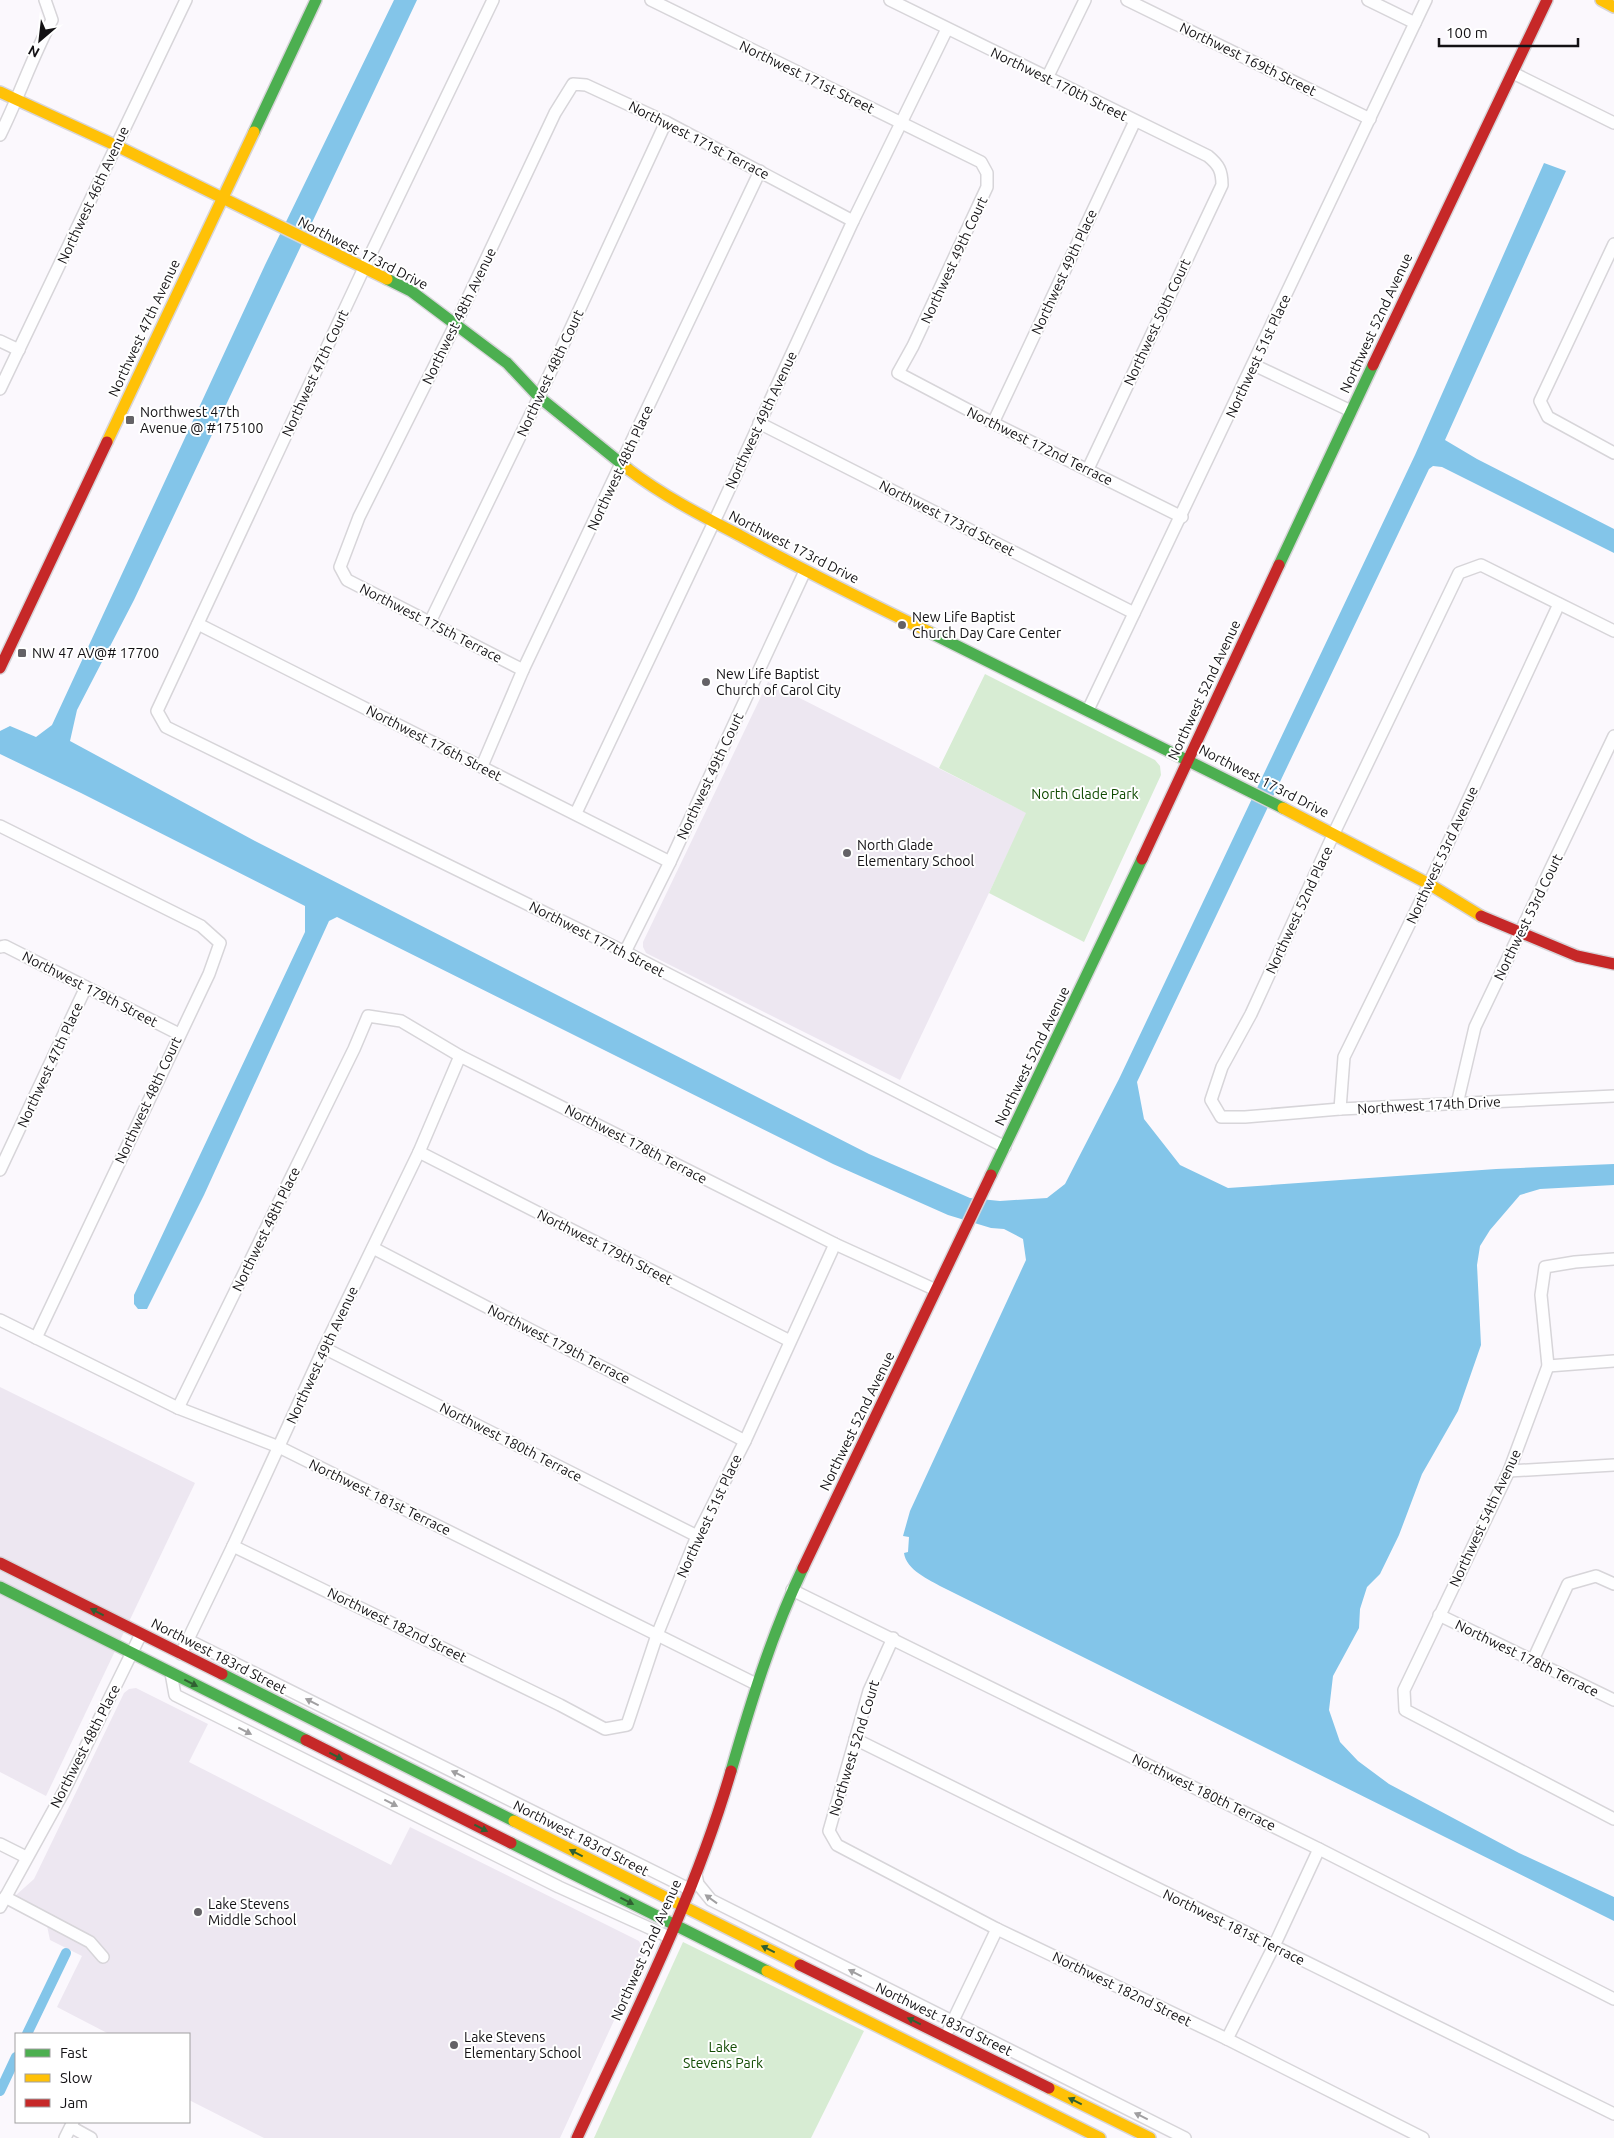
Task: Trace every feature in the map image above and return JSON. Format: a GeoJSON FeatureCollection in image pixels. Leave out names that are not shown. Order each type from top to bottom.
{"type":"FeatureCollection","features":[{"type":"Feature","properties":{"kind":"street"},"geometry":{"type":"LineString","coordinates":[[0,134],[52,20],[46,0]]}},
{"type":"Feature","properties":{"kind":"street","name":"Northwest 46th Avenue"},"geometry":{"type":"LineString","coordinates":[[0,390],[186,0]]}},
{"type":"Feature","properties":{"kind":"street","name":"Northwest 47th Avenue"},"geometry":{"type":"LineString","coordinates":[[0,668],[316,0]]}},
{"type":"Feature","properties":{"kind":"street","name":"Northwest 47th Court"},"geometry":{"type":"LineString","coordinates":[[186,737],[166,727],[157,710],[364,268],[493,0]]}},
{"type":"Feature","properties":{"kind":"street","name":"Northwest 171st Street"},"geometry":{"type":"LineString","coordinates":[[651,0],[964,153]]}},
{"type":"Feature","properties":{"kind":"street","name":"Northwest 170th Street"},"geometry":{"type":"LineString","coordinates":[[890,0],[1208,156],[1217,163],[1222,173]]}},
{"type":"Feature","properties":{"kind":"street"},"geometry":{"type":"LineString","coordinates":[[1047,78],[1085,0]]}},
{"type":"Feature","properties":{"kind":"street","name":"Northwest 169th Street"},"geometry":{"type":"LineString","coordinates":[[1127,0],[1370,119]]}},
{"type":"Feature","properties":{"kind":"street"},"geometry":{"type":"LineString","coordinates":[[1368,0],[1415,23]]}},
{"type":"Feature","properties":{"kind":"street","name":"Northwest 51st Place"},"geometry":{"type":"LineString","coordinates":[[1088,710],[1182,517],[1426,0]]}},
{"type":"Feature","properties":{"kind":"street","name":"Northwest 52nd Avenue"},"geometry":{"type":"LineString","coordinates":[[577,2138],[684,1907],[689,1889],[719,1812],[756,1684],[792,1590],[981,1198],[1351,411],[1548,0]]}},
{"type":"Feature","properties":{"kind":"street"},"geometry":{"type":"LineString","coordinates":[[1601,0],[1614,7]]}},
{"type":"Feature","properties":{"kind":"street","name":"Northwest 49th Avenue"},"geometry":{"type":"LineString","coordinates":[[576,813],[714,522],[853,221],[948,29]]}},
{"type":"Feature","properties":{"kind":"street"},"geometry":{"type":"LineString","coordinates":[[1513,73],[1614,123]]}},
{"type":"Feature","properties":{"kind":"street","name":"Northwest 171st Terrace"},"geometry":{"type":"LineString","coordinates":[[555,113],[573,84],[586,85],[666,122],[853,221]]}},
{"type":"Feature","properties":{"kind":"street","name":"Northwest 173rd Drive"},"geometry":{"type":"LineString","coordinates":[[0,92],[117,146],[411,291],[507,363],[539,397],[654,489],[714,522],[805,570],[1276,803],[1429,884],[1482,917],[1577,956],[1614,964]]}},
{"type":"Feature","properties":{"kind":"street","name":"Northwest 48th Avenue"},"geometry":{"type":"LineString","coordinates":[[359,517],[456,323],[555,113]]}},
{"type":"Feature","properties":{"kind":"street","name":"Northwest 49th Place"},"geometry":{"type":"LineString","coordinates":[[993,423],[1135,121]]}},
{"type":"Feature","properties":{"kind":"street","name":"Northwest 48th Court"},"geometry":{"type":"LineString","coordinates":[[430,622],[539,397],[666,122]]}},
{"type":"Feature","properties":{"kind":"street","name":"Northwest 49th Court"},"geometry":{"type":"LineString","coordinates":[[898,373],[913,346],[987,187],[987,172],[981,162],[964,153]]}},
{"type":"Feature","properties":{"kind":"street","name":"Northwest 48th Place"},"geometry":{"type":"LineString","coordinates":[[482,766],[523,670],[760,171]]}},
{"type":"Feature","properties":{"kind":"street","name":"Northwest 50th Court"},"geometry":{"type":"LineString","coordinates":[[1088,469],[1222,185],[1222,173]]}},
{"type":"Feature","properties":{"kind":"street"},"geometry":{"type":"LineString","coordinates":[[1614,244],[1540,401],[1548,418],[1614,453]]}},
{"type":"Feature","properties":{"kind":"street"},"geometry":{"type":"LineString","coordinates":[[0,341],[20,350]]}},
{"type":"Feature","properties":{"kind":"street"},"geometry":{"type":"LineString","coordinates":[[1254,365],[1351,411]]}},
{"type":"Feature","properties":{"kind":"street","name":"Northwest 172nd Terrace"},"geometry":{"type":"LineString","coordinates":[[898,373],[993,423],[1182,517]]}},
{"type":"Feature","properties":{"kind":"street","name":"Northwest 173rd Street"},"geometry":{"type":"LineString","coordinates":[[759,423],[1134,613]]}},
{"type":"Feature","properties":{"kind":"street","name":"Northwest 175th Terrace"},"geometry":{"type":"LineString","coordinates":[[359,517],[340,567],[347,580],[523,670]]}},
{"type":"Feature","properties":{"kind":"street","name":"Northwest 52nd Place"},"geometry":{"type":"LineString","coordinates":[[1245,1117],[1221,1117],[1211,1100],[1222,1067],[1251,1014],[1334,833],[1459,573],[1481,565],[1559,604]]}},
{"type":"Feature","properties":{"kind":"street","name":"Northwest 49th Court"},"geometry":{"type":"LineString","coordinates":[[625,952],[670,862],[805,570]]}},
{"type":"Feature","properties":{"kind":"street"},"geometry":{"type":"LineString","coordinates":[[1559,604],[1614,631]]}},
{"type":"Feature","properties":{"kind":"street","name":"Northwest 53rd Avenue"},"geometry":{"type":"LineString","coordinates":[[1340,1109],[1344,1057],[1429,884],[1559,604]]}},
{"type":"Feature","properties":{"kind":"street","name":"Northwest 176th Street"},"geometry":{"type":"LineString","coordinates":[[198,624],[670,862]]}},
{"type":"Feature","properties":{"kind":"street","name":"Northwest 53rd Court"},"geometry":{"type":"LineString","coordinates":[[1457,1104],[1475,1027],[1614,736]]}},
{"type":"Feature","properties":{"kind":"street","name":"Northwest 177th Street"},"geometry":{"type":"LineString","coordinates":[[186,737],[625,952],[1005,1147]]}},
{"type":"Feature","properties":{"kind":"street","name":"Northwest 48th Court"},"geometry":{"type":"LineString","coordinates":[[0,826],[201,926],[220,943],[209,974],[36,1338]]}},
{"type":"Feature","properties":{"kind":"street","name":"Northwest 179th Street"},"geometry":{"type":"LineString","coordinates":[[0,947],[5,946],[179,1034]]}},
{"type":"Feature","properties":{"kind":"street","name":"Northwest 47th Place"},"geometry":{"type":"LineString","coordinates":[[0,1170],[86,987]]}},
{"type":"Feature","properties":{"kind":"street","name":"Northwest 178th Terrace"},"geometry":{"type":"LineString","coordinates":[[354,1049],[368,1016],[401,1021],[460,1056],[835,1244],[936,1290]]}},
{"type":"Feature","properties":{"kind":"street","name":"Northwest 48th Place"},"geometry":{"type":"LineString","coordinates":[[178,1408],[354,1049]]}},
{"type":"Feature","properties":{"kind":"street","name":"Northwest 49th Avenue"},"geometry":{"type":"LineString","coordinates":[[181,1654],[324,1348],[419,1152],[460,1056]]}},
{"type":"Feature","properties":{"kind":"street","name":"Northwest 174th Drive"},"geometry":{"type":"LineString","coordinates":[[1245,1117],[1340,1109],[1614,1096]]}},
{"type":"Feature","properties":{"kind":"street","name":"Northwest 179th Street"},"geometry":{"type":"LineString","coordinates":[[419,1152],[790,1342]]}},
{"type":"Feature","properties":{"kind":"street","name":"Northwest 51st Place"},"geometry":{"type":"LineString","coordinates":[[560,1705],[605,1729],[627,1725],[657,1635],[697,1536],[745,1440],[835,1244]]}},
{"type":"Feature","properties":{"kind":"street","name":"Northwest 179th Terrace"},"geometry":{"type":"LineString","coordinates":[[373,1248],[745,1440]]}},
{"type":"Feature","properties":{"kind":"street","name":"Northwest 54th Avenue"},"geometry":{"type":"LineString","coordinates":[[1614,1259],[1575,1262],[1545,1267],[1541,1295],[1548,1366],[1509,1471],[1404,1690],[1405,1710],[1614,1819]]}},
{"type":"Feature","properties":{"kind":"street","name":"Northwest 181st Terrace"},"geometry":{"type":"LineString","coordinates":[[0,1320],[178,1408],[279,1447],[756,1684]]}},
{"type":"Feature","properties":{"kind":"street","name":"Northwest 180th Terrace"},"geometry":{"type":"LineString","coordinates":[[324,1348],[697,1536]]}},
{"type":"Feature","properties":{"kind":"street"},"geometry":{"type":"LineString","coordinates":[[1548,1366],[1614,1361]]}},
{"type":"Feature","properties":{"kind":"street"},"geometry":{"type":"LineString","coordinates":[[1509,1471],[1614,1466]]}},
{"type":"Feature","properties":{"kind":"street","name":"Northwest 182nd Street"},"geometry":{"type":"LineString","coordinates":[[233,1546],[560,1705]]}},
{"type":"Feature","properties":{"kind":"street","name":"Northwest 183rd Street"},"geometry":{"type":"LineString","coordinates":[[0,1563],[470,1800],[1150,2138]]}},
{"type":"Feature","properties":{"kind":"street"},"geometry":{"type":"LineString","coordinates":[[1533,1660],[1568,1584],[1596,1576],[1614,1584]]}},
{"type":"Feature","properties":{"kind":"street"},"geometry":{"type":"LineString","coordinates":[[0,1588],[1100,2138]]}},
{"type":"Feature","properties":{"kind":"street","name":"Northwest 180th Terrace"},"geometry":{"type":"LineString","coordinates":[[792,1590],[1319,1849],[1614,1998]]}},
{"type":"Feature","properties":{"kind":"street","name":"Northwest 178th Terrace"},"geometry":{"type":"LineString","coordinates":[[1440,1615],[1614,1700]]}},
{"type":"Feature","properties":{"kind":"street","name":"Northwest 48th Place"},"geometry":{"type":"LineString","coordinates":[[3,1902],[64,1790],[141,1634]]}},
{"type":"Feature","properties":{"kind":"street","name":"Northwest 52nd Court"},"geometry":{"type":"LineString","coordinates":[[829,1831],[869,1691],[893,1638]]}},
{"type":"Feature","properties":{"kind":"street"},"geometry":{"type":"LineString","coordinates":[[188,1640],[689,1889]]}},
{"type":"Feature","properties":{"kind":"street"},"geometry":{"type":"LineString","coordinates":[[171,1673],[175,1695],[559,1887],[670,1938]]}},
{"type":"Feature","properties":{"kind":"street","name":"Northwest 181st Terrace"},"geometry":{"type":"LineString","coordinates":[[855,1739],[1614,2114]]}},
{"type":"Feature","properties":{"kind":"street"},"geometry":{"type":"LineString","coordinates":[[420,1818],[432,1804],[440,1799],[470,1800]]}},
{"type":"Feature","properties":{"kind":"street","name":"Northwest 182nd Street"},"geometry":{"type":"LineString","coordinates":[[829,1831],[837,1845],[848,1852],[997,1929],[1227,2039],[1423,2138]]}},
{"type":"Feature","properties":{"kind":"street"},"geometry":{"type":"LineString","coordinates":[[0,1844],[26,1857]]}},
{"type":"Feature","properties":{"kind":"street"},"geometry":{"type":"LineString","coordinates":[[1227,2039],[1274,1946],[1319,1849]]}},
{"type":"Feature","properties":{"kind":"street"},"geometry":{"type":"LineString","coordinates":[[696,1872],[698,1884],[711,1900],[1185,2138]]}},
{"type":"Feature","properties":{"kind":"street"},"geometry":{"type":"LineString","coordinates":[[3,1902],[90,1942],[103,1957]]}},
{"type":"Feature","properties":{"kind":"street"},"geometry":{"type":"LineString","coordinates":[[946,2037],[997,1929]]}},
{"type":"Feature","properties":{"kind":"street"},"geometry":{"type":"LineString","coordinates":[[1076,2126],[1093,2120],[1123,2125]]}},
{"type":"Feature","properties":{"kind":"street"},"geometry":{"type":"LineString","coordinates":[[70,2129],[91,2138]]}},
{"type":"Feature","properties":{"kind":"shaded area","name":"North Glade Elementary School"},"geometry":{"type":"Polygon","coordinates":[[[768,682],[1027,813],[900,1080],[646,953],[643,947],[643,942],[768,682]]]}},
{"type":"Feature","properties":{"kind":"shaded area"},"geometry":{"type":"Polygon","coordinates":[[[0,1387],[195,1483],[46,1796],[0,1772],[0,1387]]]}},
{"type":"Feature","properties":{"kind":"shaded area"},"geometry":{"type":"Polygon","coordinates":[[[136,1688],[208,1724],[189,1762],[391,1865],[410,1827],[639,1941],[645,1953],[560,2138],[264,2138],[190,2101],[190,2033],[107,2033],[57,2007],[82,1956],[50,1940],[46,1921],[11,1904],[15,1896],[34,1879],[124,1693],[129,1689],[136,1688]]]}},
{"type":"Feature","properties":{"kind":"green space","name":"North Glade Park"},"geometry":{"type":"Polygon","coordinates":[[[985,674],[1155,760],[1160,766],[1161,775],[1084,942],[989,893],[1026,813],[939,768],[985,674]]]}},
{"type":"Feature","properties":{"kind":"green space","name":"Lake Stevens Park"},"geometry":{"type":"Polygon","coordinates":[[[683,1942],[864,2031],[811,2138],[594,2138],[683,1942]]]}},
{"type":"Feature","properties":{"kind":"water"},"geometry":{"type":"Polygon","coordinates":[[[394,0],[417,0],[134,600],[77,710],[70,741],[255,841],[869,1154],[970,1198],[1000,1201],[1047,1198],[1065,1184],[1119,1079],[1415,455],[1544,163],[1566,171],[1445,440],[1477,459],[1614,529],[1614,553],[1442,467],[1433,466],[1429,469],[1137,1082],[1144,1119],[1180,1165],[1228,1188],[1496,1169],[1614,1164],[1614,1185],[1540,1189],[1520,1195],[1490,1230],[1480,1246],[1477,1265],[1481,1345],[1458,1411],[1422,1474],[1399,1535],[1380,1574],[1367,1587],[1360,1609],[1359,1628],[1333,1676],[1329,1710],[1340,1742],[1358,1761],[1389,1784],[1519,1853],[1614,1897],[1614,1921],[942,1587],[919,1574],[909,1564],[904,1553],[908,1552],[909,1537],[903,1536],[910,1511],[1026,1260],[1023,1239],[1004,1229],[991,1228],[948,1215],[833,1164],[337,917],[329,921],[204,1195],[147,1309],[138,1309],[134,1304],[134,1295],[305,932],[305,906],[0,754],[0,731],[10,726],[36,737],[52,725],[265,265],[394,0]]]}},
{"type":"Feature","properties":{"kind":"waterway"},"geometry":{"type":"LineString","coordinates":[[27,2033],[66,1953]]}},
{"type":"Feature","properties":{"kind":"waterway"},"geometry":{"type":"LineString","coordinates":[[0,2091],[15,2059]]}},
{"type":"Feature","properties":{"kind":"traffic: fast"},"geometry":{"type":"LineString","coordinates":[[254,132],[316,0]]}},
{"type":"Feature","properties":{"kind":"traffic: fast"},"geometry":{"type":"LineString","coordinates":[[387,279],[411,291],[507,363],[539,397],[628,469]]}},
{"type":"Feature","properties":{"kind":"traffic: fast"},"geometry":{"type":"LineString","coordinates":[[1279,565],[1373,365]]}},
{"type":"Feature","properties":{"kind":"traffic: fast"},"geometry":{"type":"LineString","coordinates":[[929,632],[1283,808]]}},
{"type":"Feature","properties":{"kind":"traffic: fast"},"geometry":{"type":"LineString","coordinates":[[991,1175],[1142,859]]}},
{"type":"Feature","properties":{"kind":"traffic: fast"},"geometry":{"type":"LineString","coordinates":[[731,1771],[754,1694],[781,1617],[803,1568]]}},
{"type":"Feature","properties":{"kind":"traffic: fast"},"geometry":{"type":"LineString","coordinates":[[0,1587],[306,1740]]}},
{"type":"Feature","properties":{"kind":"traffic: fast"},"geometry":{"type":"LineString","coordinates":[[222,1674],[514,1821]]}},
{"type":"Feature","properties":{"kind":"traffic: fast"},"geometry":{"type":"LineString","coordinates":[[511,1843],[767,1971]]}},
{"type":"Feature","properties":{"kind":"traffic: slow"},"geometry":{"type":"LineString","coordinates":[[1601,0],[1614,7]]}},
{"type":"Feature","properties":{"kind":"traffic: slow"},"geometry":{"type":"LineString","coordinates":[[0,92],[117,146],[387,279]]}},
{"type":"Feature","properties":{"kind":"traffic: slow"},"geometry":{"type":"LineString","coordinates":[[107,442],[254,132]]}},
{"type":"Feature","properties":{"kind":"traffic: slow"},"geometry":{"type":"LineString","coordinates":[[628,469],[696,512],[857,597],[929,632]]}},
{"type":"Feature","properties":{"kind":"traffic: slow"},"geometry":{"type":"LineString","coordinates":[[1283,808],[1429,884],[1481,916]]}},
{"type":"Feature","properties":{"kind":"traffic: slow"},"geometry":{"type":"LineString","coordinates":[[514,1821],[800,1965]]}},
{"type":"Feature","properties":{"kind":"traffic: slow"},"geometry":{"type":"LineString","coordinates":[[767,1971],[1100,2138]]}},
{"type":"Feature","properties":{"kind":"traffic: slow"},"geometry":{"type":"LineString","coordinates":[[1049,2088],[1150,2138]]}},
{"type":"Feature","properties":{"kind":"traffic: jam"},"geometry":{"type":"LineString","coordinates":[[1373,365],[1547,0]]}},
{"type":"Feature","properties":{"kind":"traffic: jam"},"geometry":{"type":"LineString","coordinates":[[0,668],[107,442]]}},
{"type":"Feature","properties":{"kind":"traffic: jam"},"geometry":{"type":"LineString","coordinates":[[1142,859],[1279,565]]}},
{"type":"Feature","properties":{"kind":"traffic: jam"},"geometry":{"type":"LineString","coordinates":[[1481,916],[1577,956],[1614,964]]}},
{"type":"Feature","properties":{"kind":"traffic: jam"},"geometry":{"type":"LineString","coordinates":[[803,1568],[991,1175]]}},
{"type":"Feature","properties":{"kind":"traffic: jam"},"geometry":{"type":"LineString","coordinates":[[0,1563],[222,1674]]}},
{"type":"Feature","properties":{"kind":"traffic: jam"},"geometry":{"type":"LineString","coordinates":[[306,1740],[511,1843]]}},
{"type":"Feature","properties":{"kind":"traffic: jam"},"geometry":{"type":"LineString","coordinates":[[577,2138],[641,2002],[681,1911],[716,1819],[731,1771]]}},
{"type":"Feature","properties":{"kind":"traffic: jam"},"geometry":{"type":"LineString","coordinates":[[800,1965],[1049,2088]]}},
{"type":"Feature","properties":{"kind":"place","name":"Northwest 47th Avenue @ #175100"},"geometry":{"type":"Point","coordinates":[130,420]}},
{"type":"Feature","properties":{"kind":"place","name":"New Life Baptist Church Day Care Center"},"geometry":{"type":"Point","coordinates":[902,625]}},
{"type":"Feature","properties":{"kind":"place","name":"NW 47 AV@# 17700"},"geometry":{"type":"Point","coordinates":[22,653]}},
{"type":"Feature","properties":{"kind":"place","name":"New Life Baptist Church of Carol City"},"geometry":{"type":"Point","coordinates":[706,682]}},
{"type":"Feature","properties":{"kind":"place","name":"North Glade Elementary School"},"geometry":{"type":"Point","coordinates":[847,853]}},
{"type":"Feature","properties":{"kind":"place","name":"Lake Stevens Middle School"},"geometry":{"type":"Point","coordinates":[198,1912]}},
{"type":"Feature","properties":{"kind":"place","name":"Lake Stevens Elementary School"},"geometry":{"type":"Point","coordinates":[454,2045]}}]}
